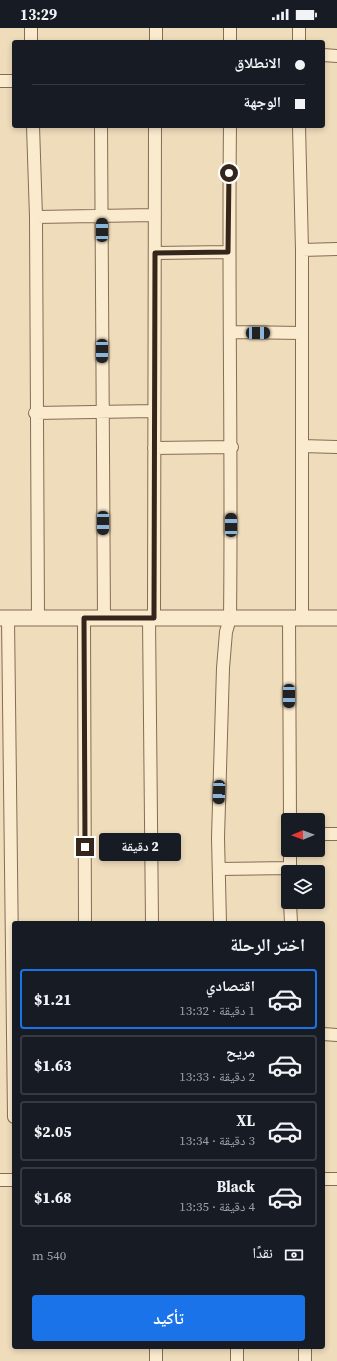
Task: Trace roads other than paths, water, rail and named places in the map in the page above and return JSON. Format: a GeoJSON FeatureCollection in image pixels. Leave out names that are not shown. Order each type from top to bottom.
{"type":"FeatureCollection","features":[{"type":"Feature","properties":{"kind":"street"},"geometry":{"type":"LineString","coordinates":[[30,28],[31,40]]}},
{"type":"Feature","properties":{"kind":"street"},"geometry":{"type":"LineString","coordinates":[[156,28],[156,40]]}},
{"type":"Feature","properties":{"kind":"street"},"geometry":{"type":"LineString","coordinates":[[230,28],[230,40]]}},
{"type":"Feature","properties":{"kind":"street"},"geometry":{"type":"LineString","coordinates":[[299,28],[299,40]]}},
{"type":"Feature","properties":{"kind":"street"},"geometry":{"type":"LineString","coordinates":[[325,56],[337,56]]}},
{"type":"Feature","properties":{"kind":"street"},"geometry":{"type":"LineString","coordinates":[[0,81],[12,81]]}},
{"type":"Feature","properties":{"kind":"street"},"geometry":{"type":"LineString","coordinates":[[33,128],[36,217],[35,413],[38,618]]}},
{"type":"Feature","properties":{"kind":"street"},"geometry":{"type":"LineString","coordinates":[[101,128],[104,618]]}},
{"type":"Feature","properties":{"kind":"street"},"geometry":{"type":"LineString","coordinates":[[152,921],[151,618],[154,448],[155,128]]}},
{"type":"Feature","properties":{"kind":"street"},"geometry":{"type":"LineString","coordinates":[[220,921],[218,838],[223,668],[226,632],[230,618],[232,447],[228,252],[230,128]]}},
{"type":"Feature","properties":{"kind":"street"},"geometry":{"type":"LineString","coordinates":[[290,813],[302,446],[302,250],[299,128]]}},
{"type":"Feature","properties":{"kind":"street"},"geometry":{"type":"LineString","coordinates":[[36,217],[155,215]]}},
{"type":"Feature","properties":{"kind":"street"},"geometry":{"type":"LineString","coordinates":[[302,250],[337,249]]}},
{"type":"Feature","properties":{"kind":"street"},"geometry":{"type":"LineString","coordinates":[[155,253],[228,252]]}},
{"type":"Feature","properties":{"kind":"street"},"geometry":{"type":"LineString","coordinates":[[230,332],[301,333]]}},
{"type":"Feature","properties":{"kind":"street"},"geometry":{"type":"LineString","coordinates":[[35,413],[154,411]]}},
{"type":"Feature","properties":{"kind":"street"},"geometry":{"type":"LineString","coordinates":[[302,446],[337,447]]}},
{"type":"Feature","properties":{"kind":"street"},"geometry":{"type":"LineString","coordinates":[[154,448],[232,447]]}},
{"type":"Feature","properties":{"kind":"street"},"geometry":{"type":"LineString","coordinates":[[12,954],[4,618],[337,618]]}},
{"type":"Feature","properties":{"kind":"street"},"geometry":{"type":"LineString","coordinates":[[84,618],[86,921]]}},
{"type":"Feature","properties":{"kind":"street"},"geometry":{"type":"LineString","coordinates":[[325,834],[337,834]]}},
{"type":"Feature","properties":{"kind":"street"},"geometry":{"type":"LineString","coordinates":[[219,869],[281,870]]}},
{"type":"Feature","properties":{"kind":"street"},"geometry":{"type":"LineString","coordinates":[[290,909],[290,921]]}},
{"type":"Feature","properties":{"kind":"street"},"geometry":{"type":"LineString","coordinates":[[325,1034],[337,1035]]}},
{"type":"Feature","properties":{"kind":"street"},"geometry":{"type":"LineString","coordinates":[[325,1179],[337,1179]]}},
{"type":"Feature","properties":{"kind":"street"},"geometry":{"type":"LineString","coordinates":[[0,1180],[12,1180]]}},
{"type":"Feature","properties":{"kind":"street"},"geometry":{"type":"LineString","coordinates":[[156,1349],[156,1361]]}},
{"type":"Feature","properties":{"kind":"street"},"geometry":{"type":"LineString","coordinates":[[237,1349],[237,1361]]}},
{"type":"Feature","properties":{"kind":"street"},"geometry":{"type":"LineString","coordinates":[[305,1349],[305,1361]]}}]}
